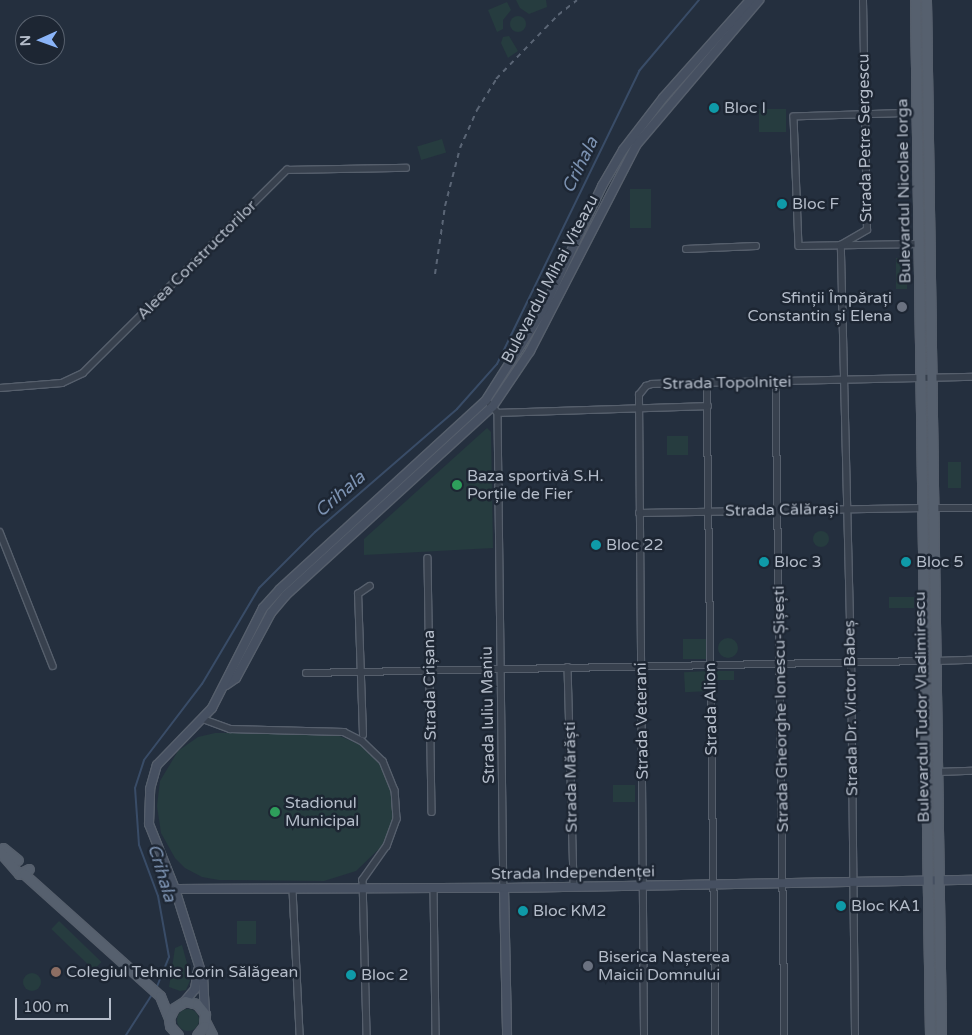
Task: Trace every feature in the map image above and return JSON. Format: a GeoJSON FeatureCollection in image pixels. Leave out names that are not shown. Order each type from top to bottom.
{"type":"FeatureCollection","features":[{"type":"Feature","properties":{"kind":"main road","name":"Bulevardul Mihai Viteazu"},"geometry":{"type":"LineString","coordinates":[[691,73],[750,0]]}},
{"type":"Feature","properties":{"kind":"main road","name":"Bulevardul Mihai Viteazu"},"geometry":{"type":"LineString","coordinates":[[205,1018],[204,982],[198,968],[175,889],[149,824],[150,789],[164,755],[203,719],[226,685],[229,674],[263,608],[280,589],[489,403],[530,351],[567,270],[602,186],[623,150],[759,0]]}},
{"type":"Feature","properties":{"kind":"main road","name":"Bulevardul Nicolae Iorga"},"geometry":{"type":"LineString","coordinates":[[915,0],[922,381]]}},
{"type":"Feature","properties":{"kind":"main road","name":"Bulevardul Nicolae Iorga"},"geometry":{"type":"LineString","coordinates":[[926,0],[932,378]]}},
{"type":"Feature","properties":{"kind":"main road","name":"Bulevardul Tudor Vladimirescu"},"geometry":{"type":"LineString","coordinates":[[932,378],[941,1035]]}},
{"type":"Feature","properties":{"kind":"main road","name":"Bulevardul Tudor Vladimirescu"},"geometry":{"type":"LineString","coordinates":[[922,381],[930,1035]]}},
{"type":"Feature","properties":{"kind":"main road"},"geometry":{"type":"LineString","coordinates":[[0,846],[16,863],[17,872],[26,871]]}},
{"type":"Feature","properties":{"kind":"main road"},"geometry":{"type":"LineString","coordinates":[[0,852],[16,863],[27,861],[26,871]]}},
{"type":"Feature","properties":{"kind":"main road"},"geometry":{"type":"LineString","coordinates":[[26,871],[160,996],[197,1004],[212,1035]]}},
{"type":"Feature","properties":{"kind":"main road","name":"Strada Independenței"},"geometry":{"type":"LineString","coordinates":[[175,889],[434,889],[972,880]]}},
{"type":"Feature","properties":{"kind":"main road","name":"Strada Iuliu Maniu"},"geometry":{"type":"LineString","coordinates":[[504,888],[507,1035]]}},
{"type":"Feature","properties":{"kind":"main road","name":"Bulevardul Mihai Viteazu"},"geometry":{"type":"LineString","coordinates":[[184,1002],[195,989],[198,968]]}},
{"type":"Feature","properties":{"kind":"main road"},"geometry":{"type":"LineString","coordinates":[[160,996],[170,1026],[178,1035]]}},
{"type":"Feature","properties":{"kind":"main road"},"geometry":{"type":"LineString","coordinates":[[170,1026],[174,1008],[184,1002]]}},
{"type":"Feature","properties":{"kind":"main road"},"geometry":{"type":"LineString","coordinates":[[196,1035],[205,1018]]}},
{"type":"Feature","properties":{"kind":"street","name":"Strada Petre Sergescu"},"geometry":{"type":"LineString","coordinates":[[841,245],[867,230],[863,0]]}},
{"type":"Feature","properties":{"kind":"street"},"geometry":{"type":"LineString","coordinates":[[918,112],[794,117],[799,246],[919,244]]}},
{"type":"Feature","properties":{"kind":"street","name":"Aleea Constructorilor"},"geometry":{"type":"LineString","coordinates":[[0,388],[62,383],[83,373],[288,170],[406,168]]}},
{"type":"Feature","properties":{"kind":"street"},"geometry":{"type":"LineString","coordinates":[[841,245],[844,381]]}},
{"type":"Feature","properties":{"kind":"street"},"geometry":{"type":"LineString","coordinates":[[686,249],[756,246]]}},
{"type":"Feature","properties":{"kind":"street","name":"Strada Topolniței"},"geometry":{"type":"LineString","coordinates":[[639,408],[639,395],[646,386],[707,383],[922,381],[932,378],[972,377]]}},
{"type":"Feature","properties":{"kind":"street","name":"Strada Dr. Victor Babeș"},"geometry":{"type":"LineString","coordinates":[[844,381],[851,663],[854,1035]]}},
{"type":"Feature","properties":{"kind":"street","name":"Strada Alion"},"geometry":{"type":"LineString","coordinates":[[707,383],[716,1035]]}},
{"type":"Feature","properties":{"kind":"street","name":"Strada Gheorghe Ionescu-Șișești"},"geometry":{"type":"LineString","coordinates":[[776,383],[778,664],[786,1035]]}},
{"type":"Feature","properties":{"kind":"street"},"geometry":{"type":"LineString","coordinates":[[489,403],[498,413],[708,406]]}},
{"type":"Feature","properties":{"kind":"street","name":"Strada Veterani"},"geometry":{"type":"LineString","coordinates":[[639,408],[644,1035]]}},
{"type":"Feature","properties":{"kind":"street","name":"Strada Iuliu Maniu"},"geometry":{"type":"LineString","coordinates":[[498,413],[504,888]]}},
{"type":"Feature","properties":{"kind":"street","name":"Strada Călărași"},"geometry":{"type":"LineString","coordinates":[[639,513],[924,508]]}},
{"type":"Feature","properties":{"kind":"street"},"geometry":{"type":"LineString","coordinates":[[934,508],[972,508]]}},
{"type":"Feature","properties":{"kind":"street"},"geometry":{"type":"LineString","coordinates":[[0,532],[53,666]]}},
{"type":"Feature","properties":{"kind":"street","name":"Strada Crișana"},"geometry":{"type":"LineString","coordinates":[[428,558],[432,812]]}},
{"type":"Feature","properties":{"kind":"street"},"geometry":{"type":"LineString","coordinates":[[362,736],[358,594],[370,586]]}},
{"type":"Feature","properties":{"kind":"street"},"geometry":{"type":"LineString","coordinates":[[936,661],[972,660]]}},
{"type":"Feature","properties":{"kind":"street"},"geometry":{"type":"LineString","coordinates":[[306,673],[926,661]]}},
{"type":"Feature","properties":{"kind":"street","name":"Strada Mărăști"},"geometry":{"type":"LineString","coordinates":[[568,668],[574,887]]}},
{"type":"Feature","properties":{"kind":"street"},"geometry":{"type":"LineString","coordinates":[[203,719],[230,729],[344,732],[370,748],[390,776],[397,804],[397,819],[386,846],[366,873],[363,889],[367,1035]]}},
{"type":"Feature","properties":{"kind":"street"},"geometry":{"type":"LineString","coordinates":[[937,772],[972,771]]}},
{"type":"Feature","properties":{"kind":"street"},"geometry":{"type":"LineString","coordinates":[[434,889],[436,1035]]}},
{"type":"Feature","properties":{"kind":"street"},"geometry":{"type":"LineString","coordinates":[[293,890],[300,1035]]}},
{"type":"Feature","properties":{"kind":"green space"},"geometry":{"type":"Polygon","coordinates":[[[516,0],[546,0],[547,7],[529,14],[520,8],[516,0]]]}},
{"type":"Feature","properties":{"kind":"green space"},"geometry":{"type":"Polygon","coordinates":[[[507,2],[511,10],[503,20],[503,29],[497,32],[488,10],[507,2]]]}},
{"type":"Feature","properties":{"kind":"green space"},"geometry":{"type":"Polygon","coordinates":[[[518,16],[524,18],[526,24],[524,30],[518,32],[512,30],[510,24],[512,18],[518,16]]]}},
{"type":"Feature","properties":{"kind":"green space"},"geometry":{"type":"Polygon","coordinates":[[[509,36],[518,51],[508,58],[501,43],[503,37],[509,36]]]}},
{"type":"Feature","properties":{"kind":"green space"},"geometry":{"type":"Polygon","coordinates":[[[759,109],[786,109],[786,132],[759,132],[759,109]]]}},
{"type":"Feature","properties":{"kind":"green space"},"geometry":{"type":"Polygon","coordinates":[[[442,139],[446,152],[421,160],[417,147],[442,139]]]}},
{"type":"Feature","properties":{"kind":"green space"},"geometry":{"type":"Polygon","coordinates":[[[630,189],[651,189],[651,228],[630,228],[630,189]]]}},
{"type":"Feature","properties":{"kind":"green space"},"geometry":{"type":"Polygon","coordinates":[[[896,258],[907,258],[907,289],[896,289],[896,258]]]}},
{"type":"Feature","properties":{"kind":"green space","name":"Baza sportivă S.H. Porțile de Fier"},"geometry":{"type":"Polygon","coordinates":[[[487,428],[491,432],[493,548],[364,555],[364,539],[487,428]]]}},
{"type":"Feature","properties":{"kind":"green space"},"geometry":{"type":"Polygon","coordinates":[[[667,436],[688,436],[688,455],[667,455],[667,436]]]}},
{"type":"Feature","properties":{"kind":"green space"},"geometry":{"type":"Polygon","coordinates":[[[948,462],[961,462],[961,488],[948,488],[948,462]]]}},
{"type":"Feature","properties":{"kind":"green space"},"geometry":{"type":"Polygon","coordinates":[[[818,531],[824,531],[829,536],[827,545],[818,547],[813,542],[813,536],[818,531]]]}},
{"type":"Feature","properties":{"kind":"green space"},"geometry":{"type":"Polygon","coordinates":[[[889,597],[914,597],[914,608],[889,608],[889,597]]]}},
{"type":"Feature","properties":{"kind":"green space"},"geometry":{"type":"Polygon","coordinates":[[[728,638],[735,641],[738,648],[735,655],[728,658],[721,655],[718,648],[721,641],[728,638]]]}},
{"type":"Feature","properties":{"kind":"green space"},"geometry":{"type":"Polygon","coordinates":[[[683,639],[707,639],[707,659],[683,659],[683,639]]]}},
{"type":"Feature","properties":{"kind":"green space"},"geometry":{"type":"Polygon","coordinates":[[[707,671],[708,691],[685,692],[684,672],[707,671]]]}},
{"type":"Feature","properties":{"kind":"green space"},"geometry":{"type":"Polygon","coordinates":[[[713,671],[734,671],[734,680],[713,680],[713,671]]]}},
{"type":"Feature","properties":{"kind":"green space","name":"Stadionul Municipal"},"geometry":{"type":"Polygon","coordinates":[[[215,733],[332,733],[361,745],[381,765],[392,795],[393,817],[383,845],[356,871],[324,881],[219,880],[202,877],[185,868],[175,858],[161,833],[157,806],[160,781],[178,751],[198,737],[215,733]]]}},
{"type":"Feature","properties":{"kind":"green space"},"geometry":{"type":"Polygon","coordinates":[[[613,785],[635,785],[635,802],[613,802],[613,785]]]}},
{"type":"Feature","properties":{"kind":"green space"},"geometry":{"type":"Polygon","coordinates":[[[59,921],[101,962],[94,970],[51,929],[59,921]]]}},
{"type":"Feature","properties":{"kind":"green space"},"geometry":{"type":"Polygon","coordinates":[[[237,921],[256,921],[256,944],[237,944],[237,921]]]}},
{"type":"Feature","properties":{"kind":"green space"},"geometry":{"type":"Polygon","coordinates":[[[182,945],[191,978],[186,990],[180,991],[169,987],[175,948],[182,945]]]}},
{"type":"Feature","properties":{"kind":"green space"},"geometry":{"type":"Polygon","coordinates":[[[32,973],[40,978],[41,982],[36,990],[32,991],[24,986],[23,982],[28,974],[32,973]]]}},
{"type":"Feature","properties":{"kind":"green space"},"geometry":{"type":"Polygon","coordinates":[[[188,1009],[198,1016],[199,1020],[192,1030],[188,1031],[178,1024],[177,1020],[184,1010],[188,1009]]]}},
{"type":"Feature","properties":{"kind":"waterway","name":"Crihala"},"geometry":{"type":"LineString","coordinates":[[156,989],[169,957],[158,896],[139,845],[135,788],[144,760],[202,684],[259,588],[315,532],[457,409],[497,364],[639,71],[699,0]]}},
{"type":"Feature","properties":{"kind":"waterway","name":"Crihala"},"geometry":{"type":"LineString","coordinates":[[126,1035],[153,993]]}},
{"type":"Feature","properties":{"kind":"railway"},"geometry":{"type":"LineString","coordinates":[[435,274],[445,206],[460,148],[477,110],[496,79],[558,15],[577,0]]}},
{"type":"Feature","properties":{"kind":"place","name":"Bloc I"},"geometry":{"type":"Point","coordinates":[714,108]}},
{"type":"Feature","properties":{"kind":"place","name":"Bloc F"},"geometry":{"type":"Point","coordinates":[782,204]}},
{"type":"Feature","properties":{"kind":"place","name":"Sfinții Împărați Constantin și Elena"},"geometry":{"type":"Point","coordinates":[902,307]}},
{"type":"Feature","properties":{"kind":"place","name":"Baza sportivă S.H. Porțile de Fier"},"geometry":{"type":"Point","coordinates":[457,485]}},
{"type":"Feature","properties":{"kind":"place","name":"Bloc 22"},"geometry":{"type":"Point","coordinates":[596,545]}},
{"type":"Feature","properties":{"kind":"place","name":"Bloc 3"},"geometry":{"type":"Point","coordinates":[764,562]}},
{"type":"Feature","properties":{"kind":"place","name":"Bloc 5"},"geometry":{"type":"Point","coordinates":[906,562]}},
{"type":"Feature","properties":{"kind":"place","name":"Stadionul Municipal"},"geometry":{"type":"Point","coordinates":[275,812]}},
{"type":"Feature","properties":{"kind":"place","name":"Bloc KA1"},"geometry":{"type":"Point","coordinates":[841,906]}},
{"type":"Feature","properties":{"kind":"place","name":"Bloc KM2"},"geometry":{"type":"Point","coordinates":[523,911]}},
{"type":"Feature","properties":{"kind":"place","name":"Biserica Nașterea Maicii Domnului"},"geometry":{"type":"Point","coordinates":[588,966]}},
{"type":"Feature","properties":{"kind":"place","name":"Colegiul Tehnic Lorin Sălăgean"},"geometry":{"type":"Point","coordinates":[56,972]}},
{"type":"Feature","properties":{"kind":"place","name":"Bloc 2"},"geometry":{"type":"Point","coordinates":[351,975]}}]}
